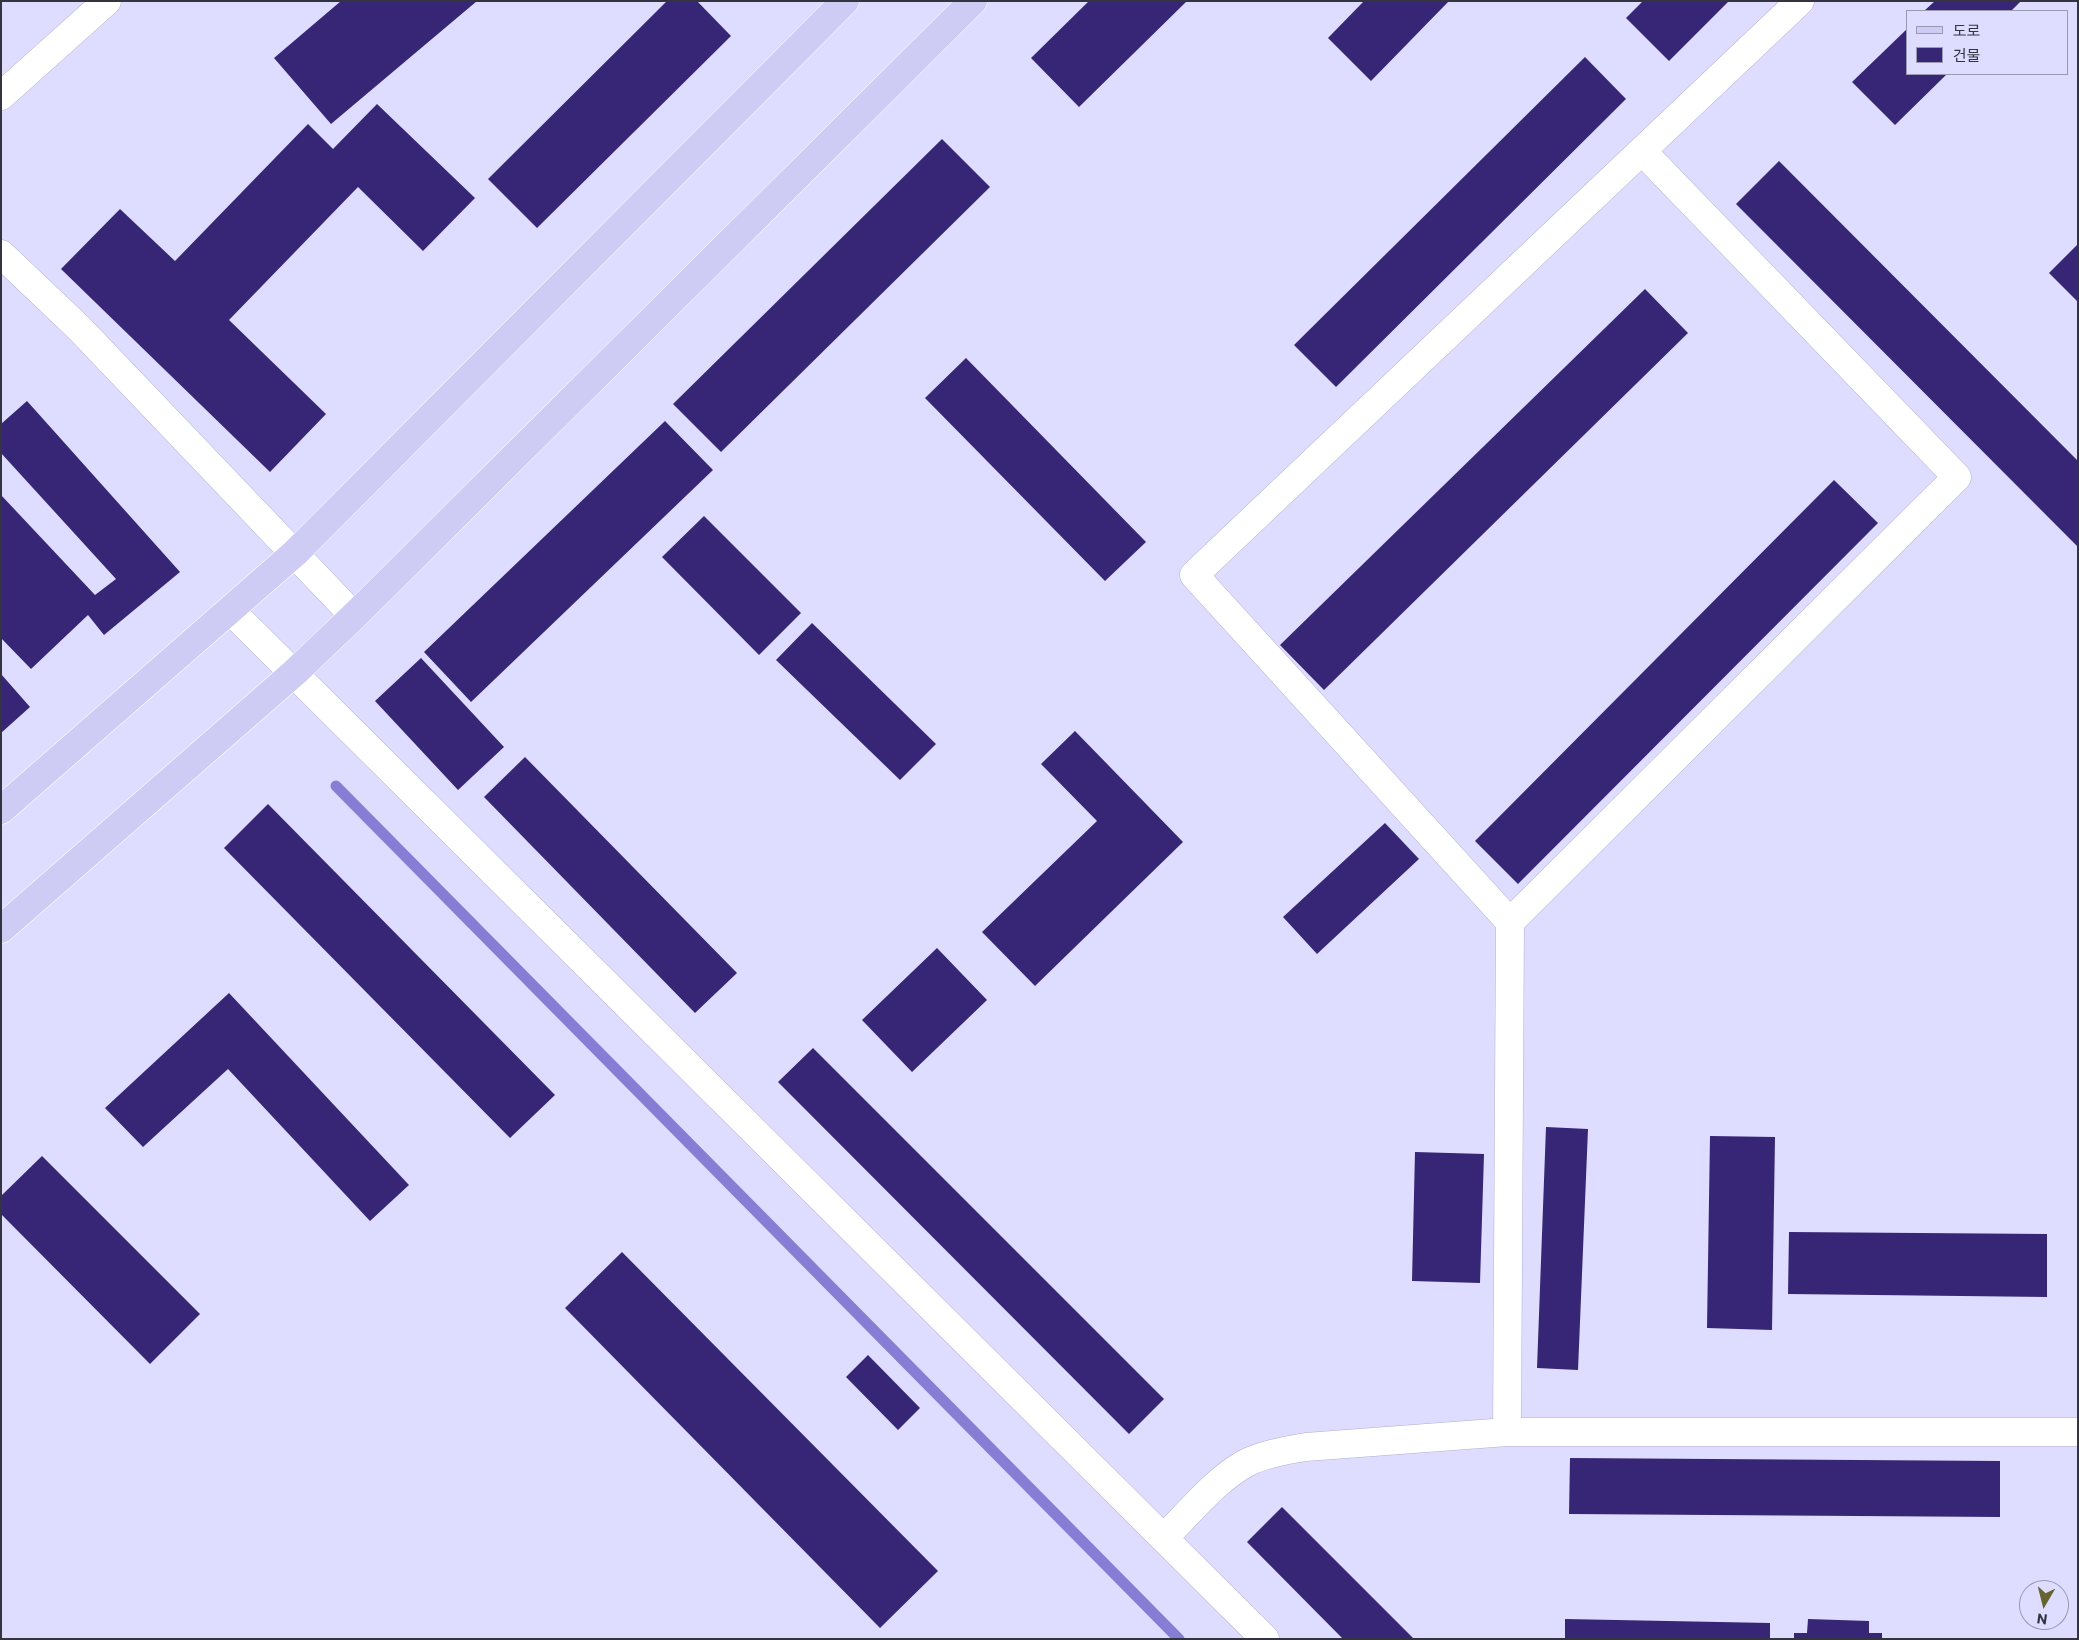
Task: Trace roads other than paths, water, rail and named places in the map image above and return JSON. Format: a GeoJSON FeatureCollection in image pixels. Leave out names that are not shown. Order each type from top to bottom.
{"type":"FeatureCollection","features":[{"type":"Feature","properties":{"kind":"main road"},"geometry":{"type":"LineString","coordinates":[[1,810],[295,552],[845,1]]}},
{"type":"Feature","properties":{"kind":"main road"},"geometry":{"type":"LineString","coordinates":[[1,930],[294,673],[354,616],[973,1]]}},
{"type":"Feature","properties":{"kind":"street"},"geometry":{"type":"LineString","coordinates":[[1,96],[106,1]]}},
{"type":"Feature","properties":{"kind":"street"},"geometry":{"type":"LineString","coordinates":[[1507,1432],[1510,922],[1194,575],[1800,1]]}},
{"type":"Feature","properties":{"kind":"street"},"geometry":{"type":"LineString","coordinates":[[1510,922],[1957,477],[1642,151]]}},
{"type":"Feature","properties":{"kind":"street"},"geometry":{"type":"LineString","coordinates":[[1,254],[79,328],[295,552],[354,616]]}},
{"type":"Feature","properties":{"kind":"street"},"geometry":{"type":"LineString","coordinates":[[230,610],[1265,1639]]}},
{"type":"Feature","properties":{"kind":"street"},"geometry":{"type":"LineString","coordinates":[[1164,1538],[1221,1479],[1248,1462],[1280,1451],[1352,1442],[1507,1432],[2078,1432]]}},
{"type":"Feature","properties":{"kind":"waterway"},"geometry":{"type":"LineString","coordinates":[[336,786],[1179,1639]]}}]}
